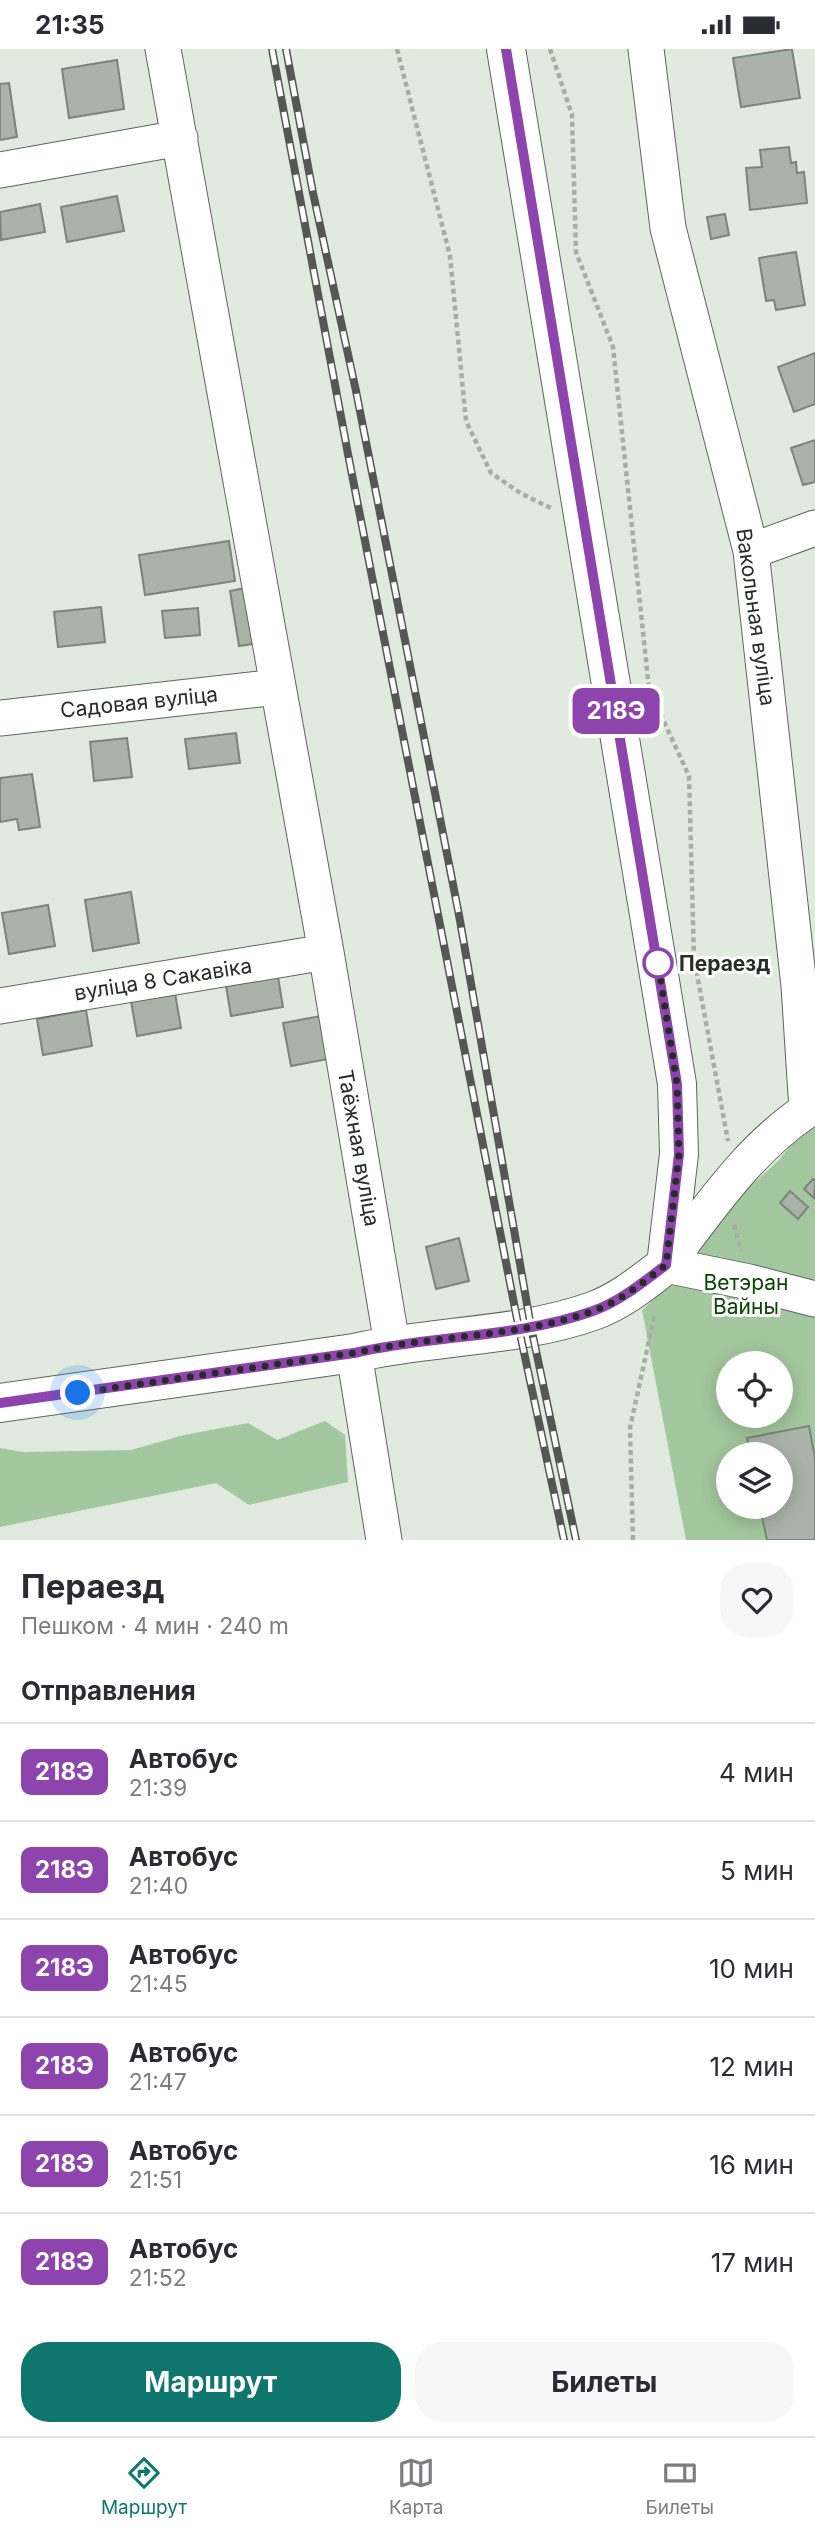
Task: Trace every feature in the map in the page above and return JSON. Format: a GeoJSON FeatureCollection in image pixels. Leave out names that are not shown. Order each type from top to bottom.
{"type":"FeatureCollection","features":[{"type":"Feature","properties":{"kind":"main road"},"geometry":{"type":"LineString","coordinates":[[0,1403],[354,1353],[392,1344],[531,1327],[594,1310],[629,1293],[666,1265],[679,1154],[677,1084],[506,49]]}},
{"type":"Feature","properties":{"kind":"street","name":"Таёжная вуліца"},"geometry":{"type":"LineString","coordinates":[[163,49],[326,953],[392,1344]]}},
{"type":"Feature","properties":{"kind":"street","name":"Вакольная вуліца"},"geometry":{"type":"LineString","coordinates":[[646,49],[668,228],[751,551],[811,1108]]}},
{"type":"Feature","properties":{"kind":"street"},"geometry":{"type":"LineString","coordinates":[[0,170],[180,138]]}},
{"type":"Feature","properties":{"kind":"street"},"geometry":{"type":"LineString","coordinates":[[751,551],[815,528]]}},
{"type":"Feature","properties":{"kind":"street","name":"Садовая вуліца"},"geometry":{"type":"LineString","coordinates":[[0,718],[278,687]]}},
{"type":"Feature","properties":{"kind":"street","name":"вуліца 8 Сакавіка"},"geometry":{"type":"LineString","coordinates":[[0,1006],[326,953]]}},
{"type":"Feature","properties":{"kind":"street"},"geometry":{"type":"LineString","coordinates":[[811,1108],[757,1152],[725,1187],[666,1265],[815,1299]]}},
{"type":"Feature","properties":{"kind":"street"},"geometry":{"type":"LineString","coordinates":[[354,1353],[384,1540]]}},
{"type":"Feature","properties":{"kind":"path"},"geometry":{"type":"LineString","coordinates":[[397,49],[450,256],[466,421],[491,473],[522,494],[584,523]]}},
{"type":"Feature","properties":{"kind":"path"},"geometry":{"type":"LineString","coordinates":[[550,49],[572,115],[576,252],[613,347],[649,689],[689,776],[694,958],[728,1136],[725,1187],[749,1282]]}},
{"type":"Feature","properties":{"kind":"path"},"geometry":{"type":"LineString","coordinates":[[633,1540],[630,1428],[666,1265]]}},
{"type":"Feature","properties":{"kind":"green space","name":"Ветэран Вайны"},"geometry":{"type":"Polygon","coordinates":[[[815,1121],[815,1540],[686,1540],[642,1310],[668,1286],[726,1208],[777,1162],[806,1127],[815,1121]]]}},
{"type":"Feature","properties":{"kind":"green space"},"geometry":{"type":"Polygon","coordinates":[[[325,1421],[345,1435],[348,1482],[249,1505],[216,1483],[0,1527],[0,1448],[23,1452],[131,1450],[184,1435],[248,1423],[277,1440],[325,1421]]]}},
{"type":"Feature","properties":{"kind":"building"},"geometry":{"type":"Polygon","coordinates":[[[792,49],[800,98],[741,107],[733,58],[792,49]]]}},
{"type":"Feature","properties":{"kind":"building"},"geometry":{"type":"Polygon","coordinates":[[[117,60],[124,109],[69,118],[62,69],[117,60]]]}},
{"type":"Feature","properties":{"kind":"building"},"geometry":{"type":"Polygon","coordinates":[[[9,83],[17,137],[0,140],[0,84],[9,83]]]}},
{"type":"Feature","properties":{"kind":"building"},"geometry":{"type":"Polygon","coordinates":[[[789,147],[791,163],[796,162],[797,173],[804,172],[807,203],[750,210],[746,168],[762,167],[760,150],[789,147]]]}},
{"type":"Feature","properties":{"kind":"building"},"geometry":{"type":"Polygon","coordinates":[[[117,196],[124,231],[67,242],[61,207],[117,196]]]}},
{"type":"Feature","properties":{"kind":"building"},"geometry":{"type":"Polygon","coordinates":[[[40,204],[45,232],[1,240],[0,212],[40,204]]]}},
{"type":"Feature","properties":{"kind":"building"},"geometry":{"type":"Polygon","coordinates":[[[725,214],[729,235],[711,239],[707,217],[725,214]]]}},
{"type":"Feature","properties":{"kind":"building"},"geometry":{"type":"Polygon","coordinates":[[[796,252],[805,305],[776,310],[774,300],[766,301],[759,258],[796,252]]]}},
{"type":"Feature","properties":{"kind":"building"},"geometry":{"type":"Polygon","coordinates":[[[815,353],[815,404],[794,412],[778,367],[815,353]]]}},
{"type":"Feature","properties":{"kind":"building"},"geometry":{"type":"Polygon","coordinates":[[[815,440],[815,482],[803,485],[791,448],[815,440]]]}},
{"type":"Feature","properties":{"kind":"building"},"geometry":{"type":"Polygon","coordinates":[[[229,541],[235,581],[145,595],[139,555],[229,541]]]}},
{"type":"Feature","properties":{"kind":"building"},"geometry":{"type":"Polygon","coordinates":[[[250,587],[259,643],[239,646],[230,591],[250,587]]]}},
{"type":"Feature","properties":{"kind":"building"},"geometry":{"type":"Polygon","coordinates":[[[101,607],[105,642],[58,647],[54,612],[101,607]]]}},
{"type":"Feature","properties":{"kind":"building"},"geometry":{"type":"Polygon","coordinates":[[[198,608],[200,635],[165,638],[162,611],[198,608]]]}},
{"type":"Feature","properties":{"kind":"building"},"geometry":{"type":"Polygon","coordinates":[[[236,733],[240,763],[189,769],[185,739],[236,733]]]}},
{"type":"Feature","properties":{"kind":"building"},"geometry":{"type":"Polygon","coordinates":[[[127,738],[132,777],[94,781],[90,742],[127,738]]]}},
{"type":"Feature","properties":{"kind":"building"},"geometry":{"type":"Polygon","coordinates":[[[32,774],[40,827],[19,830],[17,819],[0,822],[0,778],[32,774]]]}},
{"type":"Feature","properties":{"kind":"building"},"geometry":{"type":"Polygon","coordinates":[[[131,892],[139,943],[93,951],[85,900],[131,892]]]}},
{"type":"Feature","properties":{"kind":"building"},"geometry":{"type":"Polygon","coordinates":[[[48,905],[55,946],[9,954],[2,913],[48,905]]]}},
{"type":"Feature","properties":{"kind":"building"},"geometry":{"type":"Polygon","coordinates":[[[278,977],[283,1007],[231,1016],[226,986],[278,977]]]}},
{"type":"Feature","properties":{"kind":"building"},"geometry":{"type":"Polygon","coordinates":[[[175,993],[181,1028],[137,1036],[131,1001],[175,993]]]}},
{"type":"Feature","properties":{"kind":"building"},"geometry":{"type":"Polygon","coordinates":[[[86,1010],[92,1046],[43,1055],[37,1019],[86,1010]]]}},
{"type":"Feature","properties":{"kind":"building"},"geometry":{"type":"Polygon","coordinates":[[[321,1016],[328,1059],[291,1066],[283,1023],[321,1016]]]}},
{"type":"Feature","properties":{"kind":"building"},"geometry":{"type":"Polygon","coordinates":[[[813,1179],[815,1181],[814,1198],[804,1189],[813,1179]]]}},
{"type":"Feature","properties":{"kind":"building"},"geometry":{"type":"Polygon","coordinates":[[[790,1191],[808,1207],[798,1219],[780,1203],[790,1191]]]}},
{"type":"Feature","properties":{"kind":"building"},"geometry":{"type":"Polygon","coordinates":[[[459,1238],[469,1281],[436,1289],[426,1247],[459,1238]]]}},
{"type":"Feature","properties":{"kind":"building"},"geometry":{"type":"Polygon","coordinates":[[[809,1426],[815,1458],[815,1540],[767,1540],[763,1519],[793,1519],[793,1442],[748,1442],[747,1438],[809,1426]]]}},
{"type":"Feature","properties":{"kind":"railway"},"geometry":{"type":"LineString","coordinates":[[272,49],[348,454],[519,1329],[564,1540]]}},
{"type":"Feature","properties":{"kind":"railway"},"geometry":{"type":"LineString","coordinates":[[286,49],[459,915],[531,1327],[576,1540]]}},
{"type":"Feature","properties":{"kind":"bus line","name":"218Э"},"geometry":{"type":"LineString","coordinates":[[0,1403],[354,1353],[392,1344],[531,1327],[594,1310],[629,1293],[666,1265],[679,1154],[677,1084],[506,49]]}},
{"type":"Feature","properties":{"kind":"place","name":"Пераезд"},"geometry":{"type":"Point","coordinates":[658,963]}},
{"type":"Feature","properties":{"kind":"route"},"geometry":{"type":"LineString","coordinates":[[78,1393],[354,1353],[392,1344],[531,1327],[594,1310],[629,1293],[666,1265],[679,1154],[677,1084],[658,963]]}}]}
